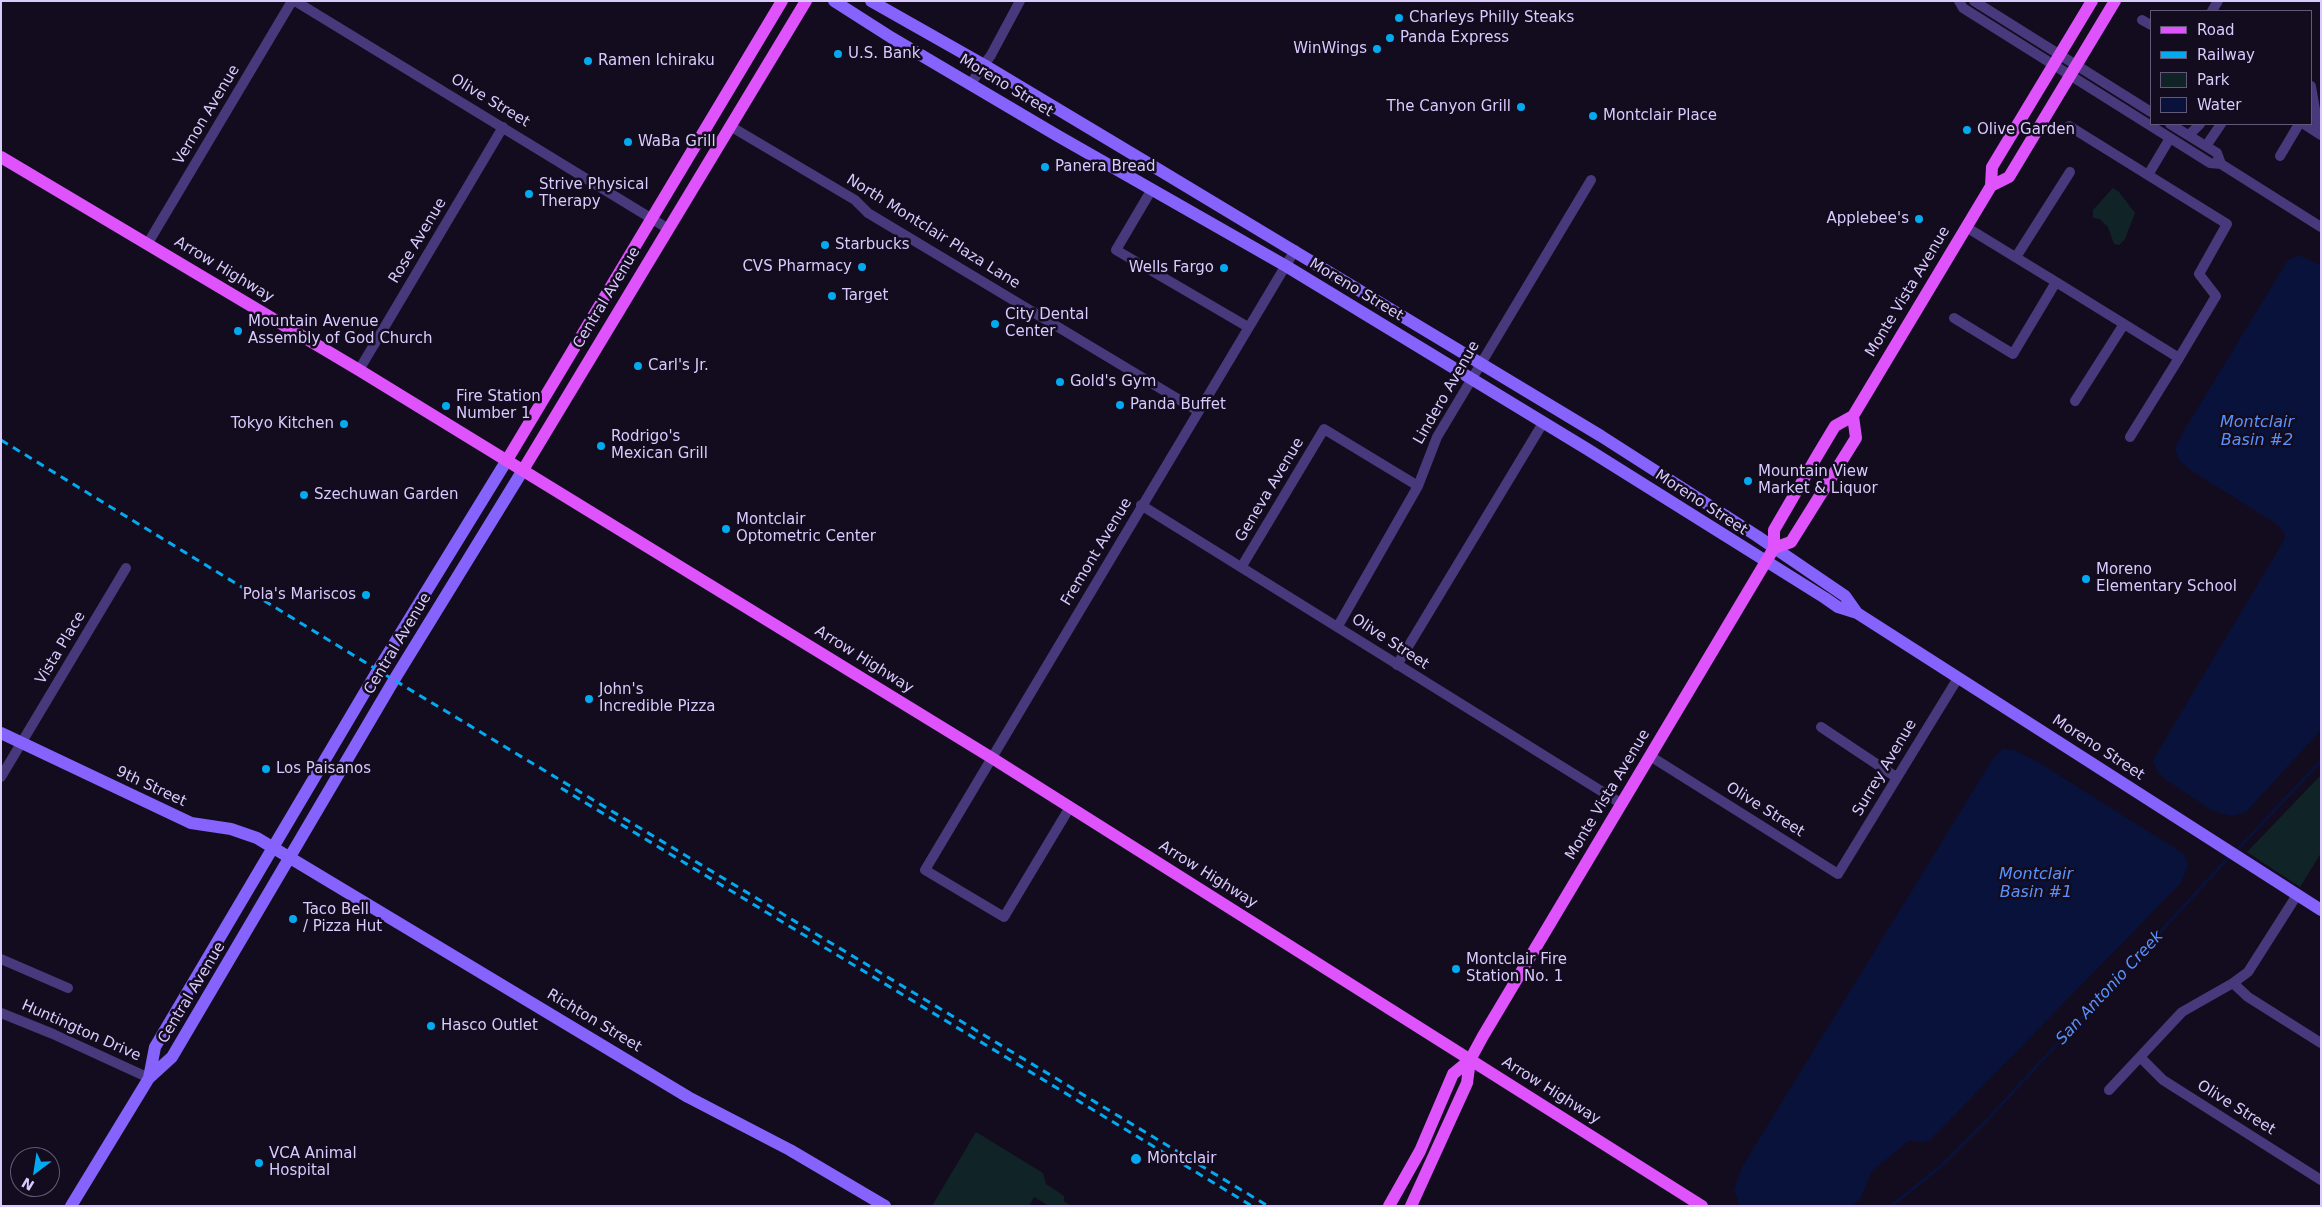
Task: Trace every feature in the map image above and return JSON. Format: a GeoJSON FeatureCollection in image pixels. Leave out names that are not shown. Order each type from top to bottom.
{"type":"FeatureCollection","features":[{"type":"Feature","properties":{"kind":"main road","name":"Central Avenue"},"geometry":{"type":"LineString","coordinates":[[507,460],[782,1]]}},
{"type":"Feature","properties":{"kind":"main road","name":"Central Avenue"},"geometry":{"type":"LineString","coordinates":[[523,470],[667,228],[806,1]]}},
{"type":"Feature","properties":{"kind":"main road","name":"Monte Vista Avenue"},"geometry":{"type":"LineString","coordinates":[[1388,1206],[1420,1151],[1454,1074],[1470,1060],[1766,562],[1774,548],[1774,530],[1830,433],[1835,426],[1854,416],[1991,186],[1992,167],[2092,1]]}},
{"type":"Feature","properties":{"kind":"main road","name":"Monte Vista Avenue"},"geometry":{"type":"LineString","coordinates":[[1991,186],[2010,177],[2116,1]]}},
{"type":"Feature","properties":{"kind":"main road","name":"Arrow Highway"},"geometry":{"type":"LineString","coordinates":[[1,157],[359,370],[992,758],[1702,1206]]}},
{"type":"Feature","properties":{"kind":"main road"},"geometry":{"type":"LineString","coordinates":[[1774,548],[1791,542],[1856,438],[1854,416]]}},
{"type":"Feature","properties":{"kind":"main road","name":"Monte Vista Avenue"},"geometry":{"type":"LineString","coordinates":[[1411,1206],[1467,1082],[1470,1060]]}},
{"type":"Feature","properties":{"kind":"street","name":"Olive Street"},"geometry":{"type":"LineString","coordinates":[[294,1],[503,126],[667,228]]}},
{"type":"Feature","properties":{"kind":"street","name":"Vernon Avenue"},"geometry":{"type":"LineString","coordinates":[[148,243],[294,1]]}},
{"type":"Feature","properties":{"kind":"street","name":"Moreno Street"},"geometry":{"type":"LineString","coordinates":[[834,1],[892,38],[1286,266],[1472,379],[1838,607],[1857,613],[2321,910]]}},
{"type":"Feature","properties":{"kind":"street","name":"Moreno Street"},"geometry":{"type":"LineString","coordinates":[[871,1],[984,65],[1482,362],[1704,501],[1845,596],[1857,613]]}},
{"type":"Feature","properties":{"kind":"street"},"geometry":{"type":"LineString","coordinates":[[971,82],[984,65],[1020,1]]}},
{"type":"Feature","properties":{"kind":"street"},"geometry":{"type":"LineString","coordinates":[[1959,1],[1963,8],[2058,60]]}},
{"type":"Feature","properties":{"kind":"street"},"geometry":{"type":"LineString","coordinates":[[1974,1],[2150,124]]}},
{"type":"Feature","properties":{"kind":"street"},"geometry":{"type":"LineString","coordinates":[[2074,70],[2150,111]]}},
{"type":"Feature","properties":{"kind":"street"},"geometry":{"type":"LineString","coordinates":[[2312,92],[2320,134]]}},
{"type":"Feature","properties":{"kind":"street"},"geometry":{"type":"LineString","coordinates":[[2152,125],[2210,163],[2221,164],[2321,226]]}},
{"type":"Feature","properties":{"kind":"street"},"geometry":{"type":"LineString","coordinates":[[2172,125],[2217,153],[2221,164]]}},
{"type":"Feature","properties":{"kind":"street"},"geometry":{"type":"LineString","coordinates":[[2189,135],[2199,125]]}},
{"type":"Feature","properties":{"kind":"street"},"geometry":{"type":"LineString","coordinates":[[2206,146],[2220,125]]}},
{"type":"Feature","properties":{"kind":"street"},"geometry":{"type":"LineString","coordinates":[[2280,156],[2298,125]]}},
{"type":"Feature","properties":{"kind":"street"},"geometry":{"type":"LineString","coordinates":[[2306,125],[2320,134]]}},
{"type":"Feature","properties":{"kind":"street","name":"Rose Avenue"},"geometry":{"type":"LineString","coordinates":[[359,370],[503,126]]}},
{"type":"Feature","properties":{"kind":"street","name":"North Montclair Plaza Lane"},"geometry":{"type":"LineString","coordinates":[[730,126],[855,200],[868,213],[1198,411]]}},
{"type":"Feature","properties":{"kind":"street"},"geometry":{"type":"LineString","coordinates":[[2069,126],[2227,224],[2199,274],[2216,296],[2130,438]]}},
{"type":"Feature","properties":{"kind":"street"},"geometry":{"type":"LineString","coordinates":[[2148,175],[2170,138]]}},
{"type":"Feature","properties":{"kind":"street"},"geometry":{"type":"LineString","coordinates":[[2016,257],[2070,172]]}},
{"type":"Feature","properties":{"kind":"street","name":"Lindero Avenue"},"geometry":{"type":"LineString","coordinates":[[1338,626],[1418,486],[1431,449],[1591,180]]}},
{"type":"Feature","properties":{"kind":"street"},"geometry":{"type":"LineString","coordinates":[[1152,189],[1116,250],[1248,327]]}},
{"type":"Feature","properties":{"kind":"street"},"geometry":{"type":"LineString","coordinates":[[1966,227],[2179,358]]}},
{"type":"Feature","properties":{"kind":"street","name":"Fremont Avenue"},"geometry":{"type":"LineString","coordinates":[[1070,807],[1004,916],[925,870],[1141,505],[1295,250]]}},
{"type":"Feature","properties":{"kind":"street"},"geometry":{"type":"LineString","coordinates":[[1954,318],[2013,354],[2056,282]]}},
{"type":"Feature","properties":{"kind":"street"},"geometry":{"type":"LineString","coordinates":[[2075,401],[2124,324]]}},
{"type":"Feature","properties":{"kind":"street"},"geometry":{"type":"LineString","coordinates":[[1398,665],[1543,423]]}},
{"type":"Feature","properties":{"kind":"street","name":"Geneva Avenue"},"geometry":{"type":"LineString","coordinates":[[1242,566],[1324,429],[1418,486]]}},
{"type":"Feature","properties":{"kind":"street","name":"Central Avenue"},"geometry":{"type":"LineString","coordinates":[[149,1078],[155,1048],[373,678],[507,460]]}},
{"type":"Feature","properties":{"kind":"street","name":"Central Avenue"},"geometry":{"type":"LineString","coordinates":[[149,1078],[172,1057],[390,688],[523,470]]}},
{"type":"Feature","properties":{"kind":"street","name":"Olive Street"},"geometry":{"type":"LineString","coordinates":[[1141,505],[1242,566],[1622,804]]}},
{"type":"Feature","properties":{"kind":"street","name":"Vista Place"},"geometry":{"type":"LineString","coordinates":[[1,777],[126,568]]}},
{"type":"Feature","properties":{"kind":"street","name":"Surrey Avenue"},"geometry":{"type":"LineString","coordinates":[[1838,874],[1958,678]]}},
{"type":"Feature","properties":{"kind":"street"},"geometry":{"type":"LineString","coordinates":[[1821,727],[1896,777]]}},
{"type":"Feature","properties":{"kind":"street","name":"9th Street"},"geometry":{"type":"LineString","coordinates":[[1,733],[191,823],[246,833],[289,859]]}},
{"type":"Feature","properties":{"kind":"street","name":"Olive Street"},"geometry":{"type":"LineString","coordinates":[[1650,756],[1838,874]]}},
{"type":"Feature","properties":{"kind":"street","name":"Richton Street"},"geometry":{"type":"LineString","coordinates":[[289,859],[688,1097],[790,1150],[884,1206]]}},
{"type":"Feature","properties":{"kind":"street"},"geometry":{"type":"LineString","coordinates":[[2109,1090],[2182,1012],[2233,983],[2248,972],[2298,895]]}},
{"type":"Feature","properties":{"kind":"street"},"geometry":{"type":"LineString","coordinates":[[1,959],[68,988]]}},
{"type":"Feature","properties":{"kind":"street"},"geometry":{"type":"LineString","coordinates":[[2233,983],[2248,997],[2321,1043]]}},
{"type":"Feature","properties":{"kind":"street","name":"Huntington Drive"},"geometry":{"type":"LineString","coordinates":[[1,1013],[53,1034],[149,1078]]}},
{"type":"Feature","properties":{"kind":"street","name":"Olive Street"},"geometry":{"type":"LineString","coordinates":[[2140,1057],[2164,1080],[2321,1180]]}},
{"type":"Feature","properties":{"kind":"street"},"geometry":{"type":"LineString","coordinates":[[71,1206],[149,1078]]}},
{"type":"Feature","properties":{"kind":"green space"},"geometry":{"type":"Polygon","coordinates":[[[2113,188],[2119,192],[2135,213],[2125,239],[2119,245],[2114,244],[2108,227],[2100,219],[2093,218],[2093,210],[2113,188]]]}},
{"type":"Feature","properties":{"kind":"green space"},"geometry":{"type":"Polygon","coordinates":[[[2321,775],[2321,853],[2300,887],[2247,852],[2321,775]]]}},
{"type":"Feature","properties":{"kind":"green space"},"geometry":{"type":"Polygon","coordinates":[[[976,1132],[1043,1173],[1046,1184],[1064,1196],[1064,1201],[1071,1206],[1049,1206],[1034,1197],[1029,1206],[932,1206],[976,1132]]]}},
{"type":"Feature","properties":{"kind":"water","name":"Montclair Basin #2"},"geometry":{"type":"Polygon","coordinates":[[[2299,255],[2321,265],[2321,730],[2245,813],[2231,816],[2213,811],[2166,780],[2157,771],[2153,760],[2283,542],[2285,534],[2278,525],[2192,471],[2179,460],[2175,448],[2288,260],[2299,255]]]}},
{"type":"Feature","properties":{"kind":"water","name":"Montclair Basin #1"},"geometry":{"type":"Polygon","coordinates":[[[2003,749],[2014,750],[2038,762],[2184,854],[2188,865],[2181,883],[1930,1140],[1921,1142],[1910,1140],[1872,1171],[1860,1199],[1852,1206],[1740,1206],[1734,1190],[1742,1167],[1994,757],[2003,749]]]}},
{"type":"Feature","properties":{"kind":"waterway","name":"San Antonio Creek"},"geometry":{"type":"LineString","coordinates":[[2236,851],[2321,761]]}},
{"type":"Feature","properties":{"kind":"waterway","name":"San Antonio Creek"},"geometry":{"type":"LineString","coordinates":[[1891,1206],[1940,1167],[1988,1119],[2231,855]]}},
{"type":"Feature","properties":{"kind":"railway"},"geometry":{"type":"LineString","coordinates":[[1,440],[394,680],[1268,1206]]}},
{"type":"Feature","properties":{"kind":"railway"},"geometry":{"type":"LineString","coordinates":[[561,788],[1252,1206]]}},
{"type":"Feature","properties":{"kind":"place","name":"Charleys Philly Steaks"},"geometry":{"type":"Point","coordinates":[1399,18]}},
{"type":"Feature","properties":{"kind":"place","name":"Panda Express"},"geometry":{"type":"Point","coordinates":[1390,38]}},
{"type":"Feature","properties":{"kind":"place","name":"WinWings"},"geometry":{"type":"Point","coordinates":[1377,49]}},
{"type":"Feature","properties":{"kind":"place","name":"U.S. Bank"},"geometry":{"type":"Point","coordinates":[838,54]}},
{"type":"Feature","properties":{"kind":"place","name":"Ramen Ichiraku"},"geometry":{"type":"Point","coordinates":[588,61]}},
{"type":"Feature","properties":{"kind":"place","name":"The Canyon Grill"},"geometry":{"type":"Point","coordinates":[1521,107]}},
{"type":"Feature","properties":{"kind":"place","name":"Montclair Place"},"geometry":{"type":"Point","coordinates":[1593,116]}},
{"type":"Feature","properties":{"kind":"place","name":"Olive Garden"},"geometry":{"type":"Point","coordinates":[1967,130]}},
{"type":"Feature","properties":{"kind":"place","name":"WaBa Grill"},"geometry":{"type":"Point","coordinates":[628,142]}},
{"type":"Feature","properties":{"kind":"place","name":"Panera Bread"},"geometry":{"type":"Point","coordinates":[1045,167]}},
{"type":"Feature","properties":{"kind":"place","name":"Strive Physical Therapy"},"geometry":{"type":"Point","coordinates":[529,194]}},
{"type":"Feature","properties":{"kind":"place","name":"Applebee's"},"geometry":{"type":"Point","coordinates":[1919,219]}},
{"type":"Feature","properties":{"kind":"place","name":"Starbucks"},"geometry":{"type":"Point","coordinates":[825,245]}},
{"type":"Feature","properties":{"kind":"place","name":"CVS Pharmacy"},"geometry":{"type":"Point","coordinates":[862,267]}},
{"type":"Feature","properties":{"kind":"place","name":"Wells Fargo"},"geometry":{"type":"Point","coordinates":[1224,268]}},
{"type":"Feature","properties":{"kind":"place","name":"Target"},"geometry":{"type":"Point","coordinates":[832,296]}},
{"type":"Feature","properties":{"kind":"place","name":"City Dental Center"},"geometry":{"type":"Point","coordinates":[995,324]}},
{"type":"Feature","properties":{"kind":"place","name":"Mountain Avenue Assembly of God Church"},"geometry":{"type":"Point","coordinates":[238,331]}},
{"type":"Feature","properties":{"kind":"place","name":"Carl's Jr."},"geometry":{"type":"Point","coordinates":[638,366]}},
{"type":"Feature","properties":{"kind":"place","name":"Gold's Gym"},"geometry":{"type":"Point","coordinates":[1060,382]}},
{"type":"Feature","properties":{"kind":"place","name":"Panda Buffet"},"geometry":{"type":"Point","coordinates":[1120,405]}},
{"type":"Feature","properties":{"kind":"place","name":"Fire Station Number 1"},"geometry":{"type":"Point","coordinates":[446,406]}},
{"type":"Feature","properties":{"kind":"place","name":"Tokyo Kitchen"},"geometry":{"type":"Point","coordinates":[344,424]}},
{"type":"Feature","properties":{"kind":"place","name":"Rodrigo's Mexican Grill"},"geometry":{"type":"Point","coordinates":[601,446]}},
{"type":"Feature","properties":{"kind":"place","name":"Mountain View Market & Liquor"},"geometry":{"type":"Point","coordinates":[1748,481]}},
{"type":"Feature","properties":{"kind":"place","name":"Szechuwan Garden"},"geometry":{"type":"Point","coordinates":[304,495]}},
{"type":"Feature","properties":{"kind":"place","name":"Montclair Optometric Center"},"geometry":{"type":"Point","coordinates":[726,529]}},
{"type":"Feature","properties":{"kind":"place","name":"Moreno Elementary School"},"geometry":{"type":"Point","coordinates":[2086,579]}},
{"type":"Feature","properties":{"kind":"place","name":"Pola's Mariscos"},"geometry":{"type":"Point","coordinates":[366,595]}},
{"type":"Feature","properties":{"kind":"place","name":"John's Incredible Pizza"},"geometry":{"type":"Point","coordinates":[589,699]}},
{"type":"Feature","properties":{"kind":"place","name":"Los Paisanos"},"geometry":{"type":"Point","coordinates":[266,769]}},
{"type":"Feature","properties":{"kind":"place","name":"Taco Bell / Pizza Hut"},"geometry":{"type":"Point","coordinates":[293,919]}},
{"type":"Feature","properties":{"kind":"place","name":"Montclair Fire Station No. 1"},"geometry":{"type":"Point","coordinates":[1456,969]}},
{"type":"Feature","properties":{"kind":"place","name":"Hasco Outlet"},"geometry":{"type":"Point","coordinates":[431,1026]}},
{"type":"Feature","properties":{"kind":"place","name":"Montclair"},"geometry":{"type":"Point","coordinates":[1136,1159]}},
{"type":"Feature","properties":{"kind":"place","name":"VCA Animal Hospital"},"geometry":{"type":"Point","coordinates":[259,1163]}}]}
